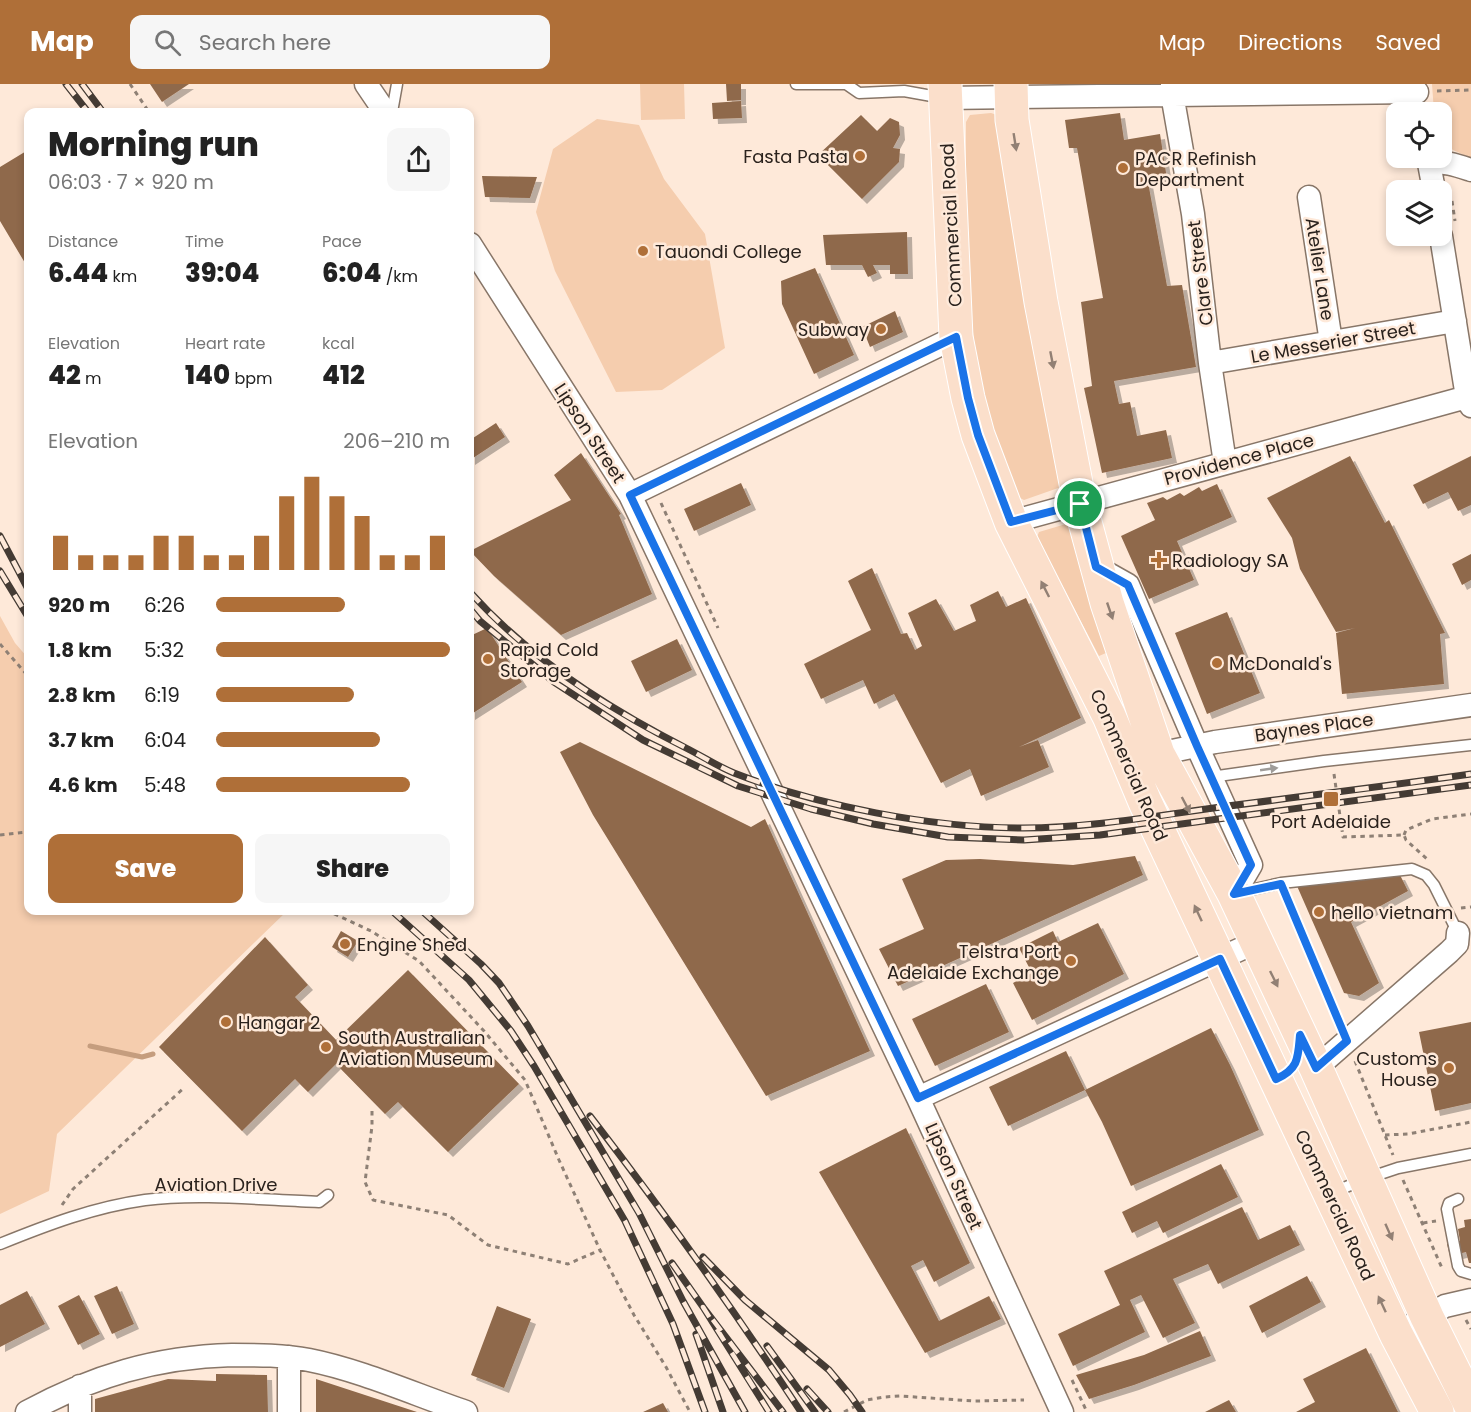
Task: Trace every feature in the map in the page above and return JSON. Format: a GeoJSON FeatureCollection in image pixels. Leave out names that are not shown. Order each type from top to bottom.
{"type":"FeatureCollection","features":[{"type":"Feature","properties":{"kind":"main road","name":"Commercial Road"},"geometry":{"type":"LineString","coordinates":[[945,91],[956,337],[978,435],[1011,522],[1109,716],[1145,802],[1396,1334],[1437,1412]]}},
{"type":"Feature","properties":{"kind":"main road","name":"Commercial Road"},"geometry":{"type":"LineString","coordinates":[[1011,91],[1012,120],[1041,302],[1080,504],[1096,567],[1158,754],[1234,894],[1316,1068],[1427,1317],[1471,1406]]}},
{"type":"Feature","properties":{"kind":"main road"},"geometry":{"type":"LineString","coordinates":[[1109,716],[1129,722],[1146,738],[1158,754],[1159,773],[1145,802]]}},
{"type":"Feature","properties":{"kind":"main road"},"geometry":{"type":"LineString","coordinates":[[1276,1079],[1290,1072],[1294,1066],[1298,1058],[1300,1035]]}},
{"type":"Feature","properties":{"kind":"street"},"geometry":{"type":"LineString","coordinates":[[366,84],[382,108]]}},
{"type":"Feature","properties":{"kind":"street"},"geometry":{"type":"LineString","coordinates":[[945,91],[1172,89],[1418,96]]}},
{"type":"Feature","properties":{"kind":"street","name":"Clare Street"},"geometry":{"type":"LineString","coordinates":[[1172,89],[1192,207],[1210,363],[1225,463]]}},
{"type":"Feature","properties":{"kind":"street"},"geometry":{"type":"LineString","coordinates":[[1452,163],[1471,171]]}},
{"type":"Feature","properties":{"kind":"street","name":"Atelier Lane"},"geometry":{"type":"LineString","coordinates":[[1309,197],[1331,342]]}},
{"type":"Feature","properties":{"kind":"street"},"geometry":{"type":"LineString","coordinates":[[1443,246],[1469,401]]}},
{"type":"Feature","properties":{"kind":"street","name":"Lipson Street"},"geometry":{"type":"LineString","coordinates":[[474,250],[630,495],[918,1098],[1062,1412]]}},
{"type":"Feature","properties":{"kind":"street","name":"Le Messerier Street"},"geometry":{"type":"LineString","coordinates":[[1210,363],[1455,321]]}},
{"type":"Feature","properties":{"kind":"street"},"geometry":{"type":"LineString","coordinates":[[630,495],[956,337]]}},
{"type":"Feature","properties":{"kind":"street","name":"Providence Place"},"geometry":{"type":"LineString","coordinates":[[1011,522],[1225,463],[1469,401]]}},
{"type":"Feature","properties":{"kind":"street"},"geometry":{"type":"LineString","coordinates":[[1096,567],[1128,585],[1251,865],[1234,894]]}},
{"type":"Feature","properties":{"kind":"street","name":"Baynes Place"},"geometry":{"type":"LineString","coordinates":[[1158,754],[1197,746],[1471,705]]}},
{"type":"Feature","properties":{"kind":"street"},"geometry":{"type":"LineString","coordinates":[[1316,1068],[1449,952],[1457,944],[1458,933]]}},
{"type":"Feature","properties":{"kind":"street"},"geometry":{"type":"LineString","coordinates":[[918,1098],[1256,942]]}},
{"type":"Feature","properties":{"kind":"street"},"geometry":{"type":"LineString","coordinates":[[1396,1334],[1445,1306],[1464,1301]]}},
{"type":"Feature","properties":{"kind":"street"},"geometry":{"type":"LineString","coordinates":[[27,1412],[80,1386],[130,1368],[171,1359],[227,1355],[289,1357],[327,1364],[466,1412]]}},
{"type":"Feature","properties":{"kind":"street"},"geometry":{"type":"LineString","coordinates":[[289,1357],[289,1412]]}},
{"type":"Feature","properties":{"kind":"street"},"geometry":{"type":"LineString","coordinates":[[80,1386],[80,1412]]}},
{"type":"Feature","properties":{"kind":"lane"},"geometry":{"type":"LineString","coordinates":[[393,108],[397,84]]}},
{"type":"Feature","properties":{"kind":"lane"},"geometry":{"type":"LineString","coordinates":[[796,84],[846,84],[860,93],[945,91]]}},
{"type":"Feature","properties":{"kind":"lane"},"geometry":{"type":"LineString","coordinates":[[875,92],[888,84]]}},
{"type":"Feature","properties":{"kind":"lane"},"geometry":{"type":"LineString","coordinates":[[894,84],[904,92]]}},
{"type":"Feature","properties":{"kind":"lane"},"geometry":{"type":"LineString","coordinates":[[1211,777],[1324,761],[1470,745]]}},
{"type":"Feature","properties":{"kind":"lane"},"geometry":{"type":"LineString","coordinates":[[1234,894],[1281,884],[1412,869],[1426,875],[1434,885],[1458,933]]}},
{"type":"Feature","properties":{"kind":"lane"},"geometry":{"type":"LineString","coordinates":[[1331,1194],[1398,1168],[1471,1154]]}},
{"type":"Feature","properties":{"kind":"lane","name":"Aviation Drive"},"geometry":{"type":"LineString","coordinates":[[0,1244],[49,1224],[105,1208],[146,1200],[185,1197],[319,1202],[328,1195]]}},
{"type":"Feature","properties":{"kind":"lane"},"geometry":{"type":"LineString","coordinates":[[1458,1198],[1449,1203],[1447,1209],[1458,1266],[1461,1271],[1471,1274]]}},
{"type":"Feature","properties":{"kind":"path"},"geometry":{"type":"LineString","coordinates":[[130,84],[146,108]]}},
{"type":"Feature","properties":{"kind":"path"},"geometry":{"type":"LineString","coordinates":[[1418,96],[1471,90]]}},
{"type":"Feature","properties":{"kind":"path"},"geometry":{"type":"LineString","coordinates":[[658,497],[722,637]]}},
{"type":"Feature","properties":{"kind":"path"},"geometry":{"type":"LineString","coordinates":[[0,644],[24,671]]}},
{"type":"Feature","properties":{"kind":"path"},"geometry":{"type":"LineString","coordinates":[[1334,779],[1341,826]]}},
{"type":"Feature","properties":{"kind":"path"},"geometry":{"type":"LineString","coordinates":[[1404,835],[1406,830],[1432,819],[1471,814]]}},
{"type":"Feature","properties":{"kind":"path"},"geometry":{"type":"LineString","coordinates":[[0,835],[24,832]]}},
{"type":"Feature","properties":{"kind":"path"},"geometry":{"type":"LineString","coordinates":[[1281,884],[1398,1168],[1464,1301],[1471,1329]]}},
{"type":"Feature","properties":{"kind":"path"},"geometry":{"type":"LineString","coordinates":[[337,915],[371,931],[419,961],[484,1031],[525,1080],[600,1250],[633,1315],[666,1367],[690,1412]]}},
{"type":"Feature","properties":{"kind":"path"},"geometry":{"type":"LineString","coordinates":[[49,1224],[73,1189],[185,1087]]}},
{"type":"Feature","properties":{"kind":"path"},"geometry":{"type":"LineString","coordinates":[[372,1110],[365,1182],[373,1200],[448,1215],[488,1245],[556,1261],[568,1263],[600,1250]]}},
{"type":"Feature","properties":{"kind":"path"},"geometry":{"type":"LineString","coordinates":[[1385,1135],[1408,1134],[1471,1122]]}},
{"type":"Feature","properties":{"kind":"path"},"geometry":{"type":"LineString","coordinates":[[844,1412],[867,1400],[884,1397],[974,1401],[1024,1400]]}},
{"type":"Feature","properties":{"kind":"shaded area"},"geometry":{"type":"Polygon","coordinates":[[[640,84],[684,84],[685,119],[641,120],[640,84]]]}},
{"type":"Feature","properties":{"kind":"shaded area"},"geometry":{"type":"Polygon","coordinates":[[[1432,84],[1471,84],[1471,158],[1452,149],[1452,102],[1433,102],[1432,84]]]}},
{"type":"Feature","properties":{"kind":"shaded area"},"geometry":{"type":"Polygon","coordinates":[[[991,113],[997,115],[1061,487],[1024,500],[1018,497],[997,443],[985,402],[976,355],[969,289],[966,122],[970,115],[991,113]]]}},
{"type":"Feature","properties":{"kind":"shaded area"},"geometry":{"type":"Polygon","coordinates":[[[597,119],[639,125],[664,179],[705,234],[725,348],[662,390],[616,392],[555,271],[536,212],[553,149],[597,119]]]}},
{"type":"Feature","properties":{"kind":"shaded area"},"geometry":{"type":"Polygon","coordinates":[[[1066,524],[1070,526],[1113,650],[1099,656],[1037,537],[1039,532],[1066,524]]]}},
{"type":"Feature","properties":{"kind":"shaded area"},"geometry":{"type":"Polygon","coordinates":[[[0,616],[15,643],[24,653],[24,915],[283,915],[57,1134],[49,1191],[0,1214],[0,616]]]}},
{"type":"Feature","properties":{"kind":"building"},"geometry":{"type":"Polygon","coordinates":[[[150,84],[189,84],[162,102],[150,84]]]}},
{"type":"Feature","properties":{"kind":"building"},"geometry":{"type":"Polygon","coordinates":[[[726,84],[741,84],[741,100],[727,101],[726,84]]]}},
{"type":"Feature","properties":{"kind":"building"},"geometry":{"type":"Polygon","coordinates":[[[741,101],[742,118],[713,119],[712,103],[741,101]]]}},
{"type":"Feature","properties":{"kind":"building"},"geometry":{"type":"Polygon","coordinates":[[[1120,113],[1124,140],[1160,134],[1167,179],[1148,182],[1167,286],[1182,285],[1196,367],[1114,381],[1119,404],[1130,402],[1137,436],[1166,430],[1172,458],[1102,473],[1084,388],[1092,386],[1081,302],[1103,298],[1077,148],[1069,148],[1065,120],[1120,113]]]}},
{"type":"Feature","properties":{"kind":"building"},"geometry":{"type":"Polygon","coordinates":[[[861,115],[877,131],[890,118],[899,122],[900,135],[893,148],[900,149],[899,162],[862,199],[818,155],[861,115]]]}},
{"type":"Feature","properties":{"kind":"building"},"geometry":{"type":"Polygon","coordinates":[[[24,152],[24,261],[0,221],[0,167],[24,152]]]}},
{"type":"Feature","properties":{"kind":"building"},"geometry":{"type":"Polygon","coordinates":[[[482,176],[537,177],[530,198],[485,197],[482,176]]]}},
{"type":"Feature","properties":{"kind":"building"},"geometry":{"type":"Polygon","coordinates":[[[907,232],[908,274],[890,274],[890,265],[873,265],[877,273],[868,277],[862,265],[826,265],[823,235],[907,232]]]}},
{"type":"Feature","properties":{"kind":"building"},"geometry":{"type":"Polygon","coordinates":[[[815,268],[854,355],[814,374],[782,304],[781,281],[815,268]]]}},
{"type":"Feature","properties":{"kind":"building"},"geometry":{"type":"Polygon","coordinates":[[[895,311],[903,332],[870,347],[862,327],[895,311]]]}},
{"type":"Feature","properties":{"kind":"building"},"geometry":{"type":"Polygon","coordinates":[[[496,423],[505,437],[474,457],[474,437],[496,423]]]}},
{"type":"Feature","properties":{"kind":"building"},"geometry":{"type":"Polygon","coordinates":[[[581,453],[621,514],[619,515],[652,594],[561,635],[494,576],[474,555],[474,549],[571,500],[554,475],[581,453]]]}},
{"type":"Feature","properties":{"kind":"building"},"geometry":{"type":"Polygon","coordinates":[[[1350,456],[1385,523],[1389,520],[1445,633],[1440,634],[1444,684],[1342,694],[1336,633],[1355,628],[1336,632],[1300,569],[1292,538],[1267,498],[1350,456]]]}},
{"type":"Feature","properties":{"kind":"building"},"geometry":{"type":"Polygon","coordinates":[[[1471,456],[1471,505],[1458,511],[1448,492],[1423,504],[1413,485],[1471,456]]]}},
{"type":"Feature","properties":{"kind":"building"},"geometry":{"type":"Polygon","coordinates":[[[741,483],[751,505],[694,531],[684,509],[741,483]]]}},
{"type":"Feature","properties":{"kind":"building","name":"Radiology SA"},"geometry":{"type":"Polygon","coordinates":[[[1217,484],[1232,517],[1177,541],[1194,580],[1149,599],[1121,536],[1155,520],[1147,503],[1163,497],[1167,500],[1180,493],[1184,496],[1199,487],[1202,491],[1217,484]]]}},
{"type":"Feature","properties":{"kind":"building"},"geometry":{"type":"Polygon","coordinates":[[[1471,554],[1471,580],[1462,585],[1452,564],[1471,554]]]}},
{"type":"Feature","properties":{"kind":"building"},"geometry":{"type":"Polygon","coordinates":[[[872,568],[901,634],[907,633],[915,650],[922,646],[908,613],[936,599],[954,631],[976,621],[970,605],[998,591],[1006,607],[1026,598],[1081,718],[1019,747],[1038,740],[1049,767],[981,796],[970,769],[941,783],[894,694],[874,704],[863,680],[821,699],[804,664],[871,630],[848,581],[872,568]]]}},
{"type":"Feature","properties":{"kind":"building","name":"McDonald's"},"geometry":{"type":"Polygon","coordinates":[[[1227,612],[1260,693],[1207,714],[1175,633],[1227,612]]]}},
{"type":"Feature","properties":{"kind":"building","name":"Rapid Cold Storage"},"geometry":{"type":"Polygon","coordinates":[[[487,628],[522,682],[474,712],[474,634],[487,628]]]}},
{"type":"Feature","properties":{"kind":"building"},"geometry":{"type":"Polygon","coordinates":[[[677,639],[692,670],[646,692],[631,661],[677,639]]]}},
{"type":"Feature","properties":{"kind":"building"},"geometry":{"type":"Polygon","coordinates":[[[580,742],[751,827],[765,819],[870,1051],[766,1096],[593,815],[560,752],[580,742]]]}},
{"type":"Feature","properties":{"kind":"building"},"geometry":{"type":"Polygon","coordinates":[[[1135,856],[1143,875],[898,986],[879,949],[924,929],[902,879],[946,860],[980,859],[1073,865],[1135,856]]]}},
{"type":"Feature","properties":{"kind":"building"},"geometry":{"type":"Polygon","coordinates":[[[1400,875],[1408,891],[1351,922],[1379,983],[1359,996],[1344,993],[1297,886],[1400,875]]]}},
{"type":"Feature","properties":{"kind":"building","name":"Telstra Port Adelaide Exchange"},"geometry":{"type":"Polygon","coordinates":[[[1098,923],[1124,974],[1032,1020],[1013,983],[1032,973],[1019,948],[1053,931],[1058,942],[1098,923]]]}},
{"type":"Feature","properties":{"kind":"building","name":"Engine Shed"},"geometry":{"type":"Polygon","coordinates":[[[341,931],[358,941],[348,957],[332,947],[341,931]]]}},
{"type":"Feature","properties":{"kind":"building"},"geometry":{"type":"Polygon","coordinates":[[[265,937],[308,985],[295,997],[336,1040],[408,970],[519,1084],[448,1152],[398,1102],[385,1114],[336,1064],[308,1092],[295,1079],[242,1131],[159,1047],[265,937]]]}},
{"type":"Feature","properties":{"kind":"building"},"geometry":{"type":"Polygon","coordinates":[[[986,984],[1009,1032],[935,1066],[912,1019],[986,984]]]}},
{"type":"Feature","properties":{"kind":"building","name":"Customs House"},"geometry":{"type":"Polygon","coordinates":[[[1471,1022],[1471,1103],[1435,1111],[1419,1032],[1471,1022]]]}},
{"type":"Feature","properties":{"kind":"building"},"geometry":{"type":"Polygon","coordinates":[[[1211,1028],[1259,1130],[1131,1186],[1085,1090],[1211,1028]]]}},
{"type":"Feature","properties":{"kind":"building"},"geometry":{"type":"Polygon","coordinates":[[[1066,1051],[1085,1090],[1008,1126],[989,1087],[1066,1051]]]}},
{"type":"Feature","properties":{"kind":"building"},"geometry":{"type":"Polygon","coordinates":[[[906,1128],[970,1263],[934,1282],[923,1260],[911,1266],[939,1321],[989,1296],[1001,1319],[925,1353],[819,1172],[906,1128]]]}},
{"type":"Feature","properties":{"kind":"building"},"geometry":{"type":"Polygon","coordinates":[[[1221,1164],[1238,1197],[1163,1233],[1157,1221],[1132,1233],[1122,1212],[1221,1164]]]}},
{"type":"Feature","properties":{"kind":"building"},"geometry":{"type":"Polygon","coordinates":[[[1242,1207],[1258,1240],[1290,1225],[1300,1245],[1218,1284],[1208,1264],[1173,1279],[1195,1323],[1163,1338],[1141,1295],[1130,1300],[1145,1332],[1073,1366],[1058,1334],[1120,1305],[1104,1271],[1242,1207]]]}},
{"type":"Feature","properties":{"kind":"building"},"geometry":{"type":"Polygon","coordinates":[[[1471,1219],[1471,1263],[1469,1263],[1466,1252],[1450,1256],[1447,1244],[1460,1241],[1458,1229],[1465,1227],[1464,1220],[1471,1219]]]}},
{"type":"Feature","properties":{"kind":"building"},"geometry":{"type":"Polygon","coordinates":[[[1307,1276],[1321,1302],[1262,1333],[1249,1306],[1307,1276]]]}},
{"type":"Feature","properties":{"kind":"building"},"geometry":{"type":"Polygon","coordinates":[[[117,1286],[134,1324],[112,1334],[94,1296],[117,1286]]]}},
{"type":"Feature","properties":{"kind":"building"},"geometry":{"type":"Polygon","coordinates":[[[27,1291],[45,1324],[0,1347],[0,1305],[27,1291]]]}},
{"type":"Feature","properties":{"kind":"building"},"geometry":{"type":"Polygon","coordinates":[[[79,1295],[100,1334],[78,1345],[58,1306],[79,1295]]]}},
{"type":"Feature","properties":{"kind":"building"},"geometry":{"type":"Polygon","coordinates":[[[497,1306],[531,1319],[504,1388],[471,1375],[497,1306]]]}},
{"type":"Feature","properties":{"kind":"building"},"geometry":{"type":"Polygon","coordinates":[[[1200,1331],[1211,1356],[1134,1385],[1089,1399],[1076,1375],[1144,1355],[1200,1331]]]}},
{"type":"Feature","properties":{"kind":"building"},"geometry":{"type":"Polygon","coordinates":[[[1366,1348],[1398,1412],[1296,1412],[1315,1402],[1303,1379],[1366,1348]]]}},
{"type":"Feature","properties":{"kind":"building"},"geometry":{"type":"Polygon","coordinates":[[[216,1374],[267,1375],[268,1412],[95,1412],[95,1399],[168,1379],[216,1381],[216,1374]]]}},
{"type":"Feature","properties":{"kind":"building"},"geometry":{"type":"Polygon","coordinates":[[[316,1379],[417,1412],[316,1412],[316,1379]]]}},
{"type":"Feature","properties":{"kind":"building"},"geometry":{"type":"Polygon","coordinates":[[[1229,1400],[1236,1412],[1205,1412],[1229,1400]]]}},
{"type":"Feature","properties":{"kind":"building"},"geometry":{"type":"Polygon","coordinates":[[[663,1403],[668,1412],[643,1412],[663,1403]]]}},
{"type":"Feature","properties":{"kind":"waterway"},"geometry":{"type":"LineString","coordinates":[[90,1046],[142,1057],[153,1054]]}},
{"type":"Feature","properties":{"kind":"railway"},"geometry":{"type":"LineString","coordinates":[[66,84],[85,108]]}},
{"type":"Feature","properties":{"kind":"railway"},"geometry":{"type":"LineString","coordinates":[[82,84],[100,108]]}},
{"type":"Feature","properties":{"kind":"railway"},"geometry":{"type":"LineString","coordinates":[[0,536],[24,581]]}},
{"type":"Feature","properties":{"kind":"railway"},"geometry":{"type":"LineString","coordinates":[[0,571],[24,610]]}},
{"type":"Feature","properties":{"kind":"railway"},"geometry":{"type":"LineString","coordinates":[[474,596],[543,660],[570,680],[656,733],[734,773],[802,796],[876,813],[988,827],[1072,826],[1471,774]]}},
{"type":"Feature","properties":{"kind":"railway"},"geometry":{"type":"LineString","coordinates":[[474,614],[554,682],[643,740],[738,786],[811,809],[873,824],[948,837],[1024,840],[1100,835],[1471,785]]}},
{"type":"Feature","properties":{"kind":"railway"},"geometry":{"type":"LineString","coordinates":[[397,915],[469,980],[511,1031],[534,1066],[625,1221],[673,1324],[705,1412]]}},
{"type":"Feature","properties":{"kind":"railway"},"geometry":{"type":"LineString","coordinates":[[427,915],[499,983],[528,1026],[639,1213],[683,1301],[745,1412]]}},
{"type":"Feature","properties":{"kind":"railway"},"geometry":{"type":"LineString","coordinates":[[590,1116],[698,1262],[801,1412]]}},
{"type":"Feature","properties":{"kind":"railway"},"geometry":{"type":"LineString","coordinates":[[703,1257],[745,1300],[829,1370],[862,1412]]}},
{"type":"Feature","properties":{"kind":"railway"},"geometry":{"type":"LineString","coordinates":[[672,1263],[703,1307]]}},
{"type":"Feature","properties":{"kind":"railway"},"geometry":{"type":"LineString","coordinates":[[769,1412],[703,1307],[783,1412]]}},
{"type":"Feature","properties":{"kind":"railway"},"geometry":{"type":"LineString","coordinates":[[696,1334],[723,1412]]}},
{"type":"Feature","properties":{"kind":"railway"},"geometry":{"type":"LineString","coordinates":[[767,1346],[815,1412]]}},
{"type":"Feature","properties":{"kind":"railway"},"geometry":{"type":"LineString","coordinates":[[807,1389],[828,1412]]}},
{"type":"Feature","properties":{"kind":"place","name":"Fasta Pasta"},"geometry":{"type":"Point","coordinates":[860,156]}},
{"type":"Feature","properties":{"kind":"place","name":"PACR Refinish Department"},"geometry":{"type":"Point","coordinates":[1123,168]}},
{"type":"Feature","properties":{"kind":"place","name":"Tauondi College"},"geometry":{"type":"Point","coordinates":[643,251]}},
{"type":"Feature","properties":{"kind":"place","name":"Subway"},"geometry":{"type":"Point","coordinates":[881,329]}},
{"type":"Feature","properties":{"kind":"place","name":"Radiology SA"},"geometry":{"type":"Point","coordinates":[1159,560]}},
{"type":"Feature","properties":{"kind":"place","name":"Rapid Cold Storage"},"geometry":{"type":"Point","coordinates":[488,659]}},
{"type":"Feature","properties":{"kind":"place","name":"McDonald's"},"geometry":{"type":"Point","coordinates":[1217,663]}},
{"type":"Feature","properties":{"kind":"place","name":"Port Adelaide"},"geometry":{"type":"Point","coordinates":[1331,799]}},
{"type":"Feature","properties":{"kind":"place","name":"hello vietnam"},"geometry":{"type":"Point","coordinates":[1319,912]}},
{"type":"Feature","properties":{"kind":"place","name":"Engine Shed"},"geometry":{"type":"Point","coordinates":[345,944]}},
{"type":"Feature","properties":{"kind":"place","name":"Telstra Port Adelaide Exchange"},"geometry":{"type":"Point","coordinates":[1071,961]}},
{"type":"Feature","properties":{"kind":"place","name":"Hangar 2"},"geometry":{"type":"Point","coordinates":[226,1022]}},
{"type":"Feature","properties":{"kind":"place","name":"South Australian Aviation Museum"},"geometry":{"type":"Point","coordinates":[326,1047]}},
{"type":"Feature","properties":{"kind":"place","name":"Customs House"},"geometry":{"type":"Point","coordinates":[1449,1068]}},
{"type":"Feature","properties":{"kind":"route"},"geometry":{"type":"LineString","coordinates":[[956,337],[978,435],[1011,522],[1080,504],[1096,567],[1128,585],[1251,865],[1234,894],[1281,884],[1347,1041],[1316,1068],[1300,1035],[1298,1058],[1294,1066],[1290,1072],[1276,1079],[1220,959],[918,1098],[630,495],[956,337]]}}]}
